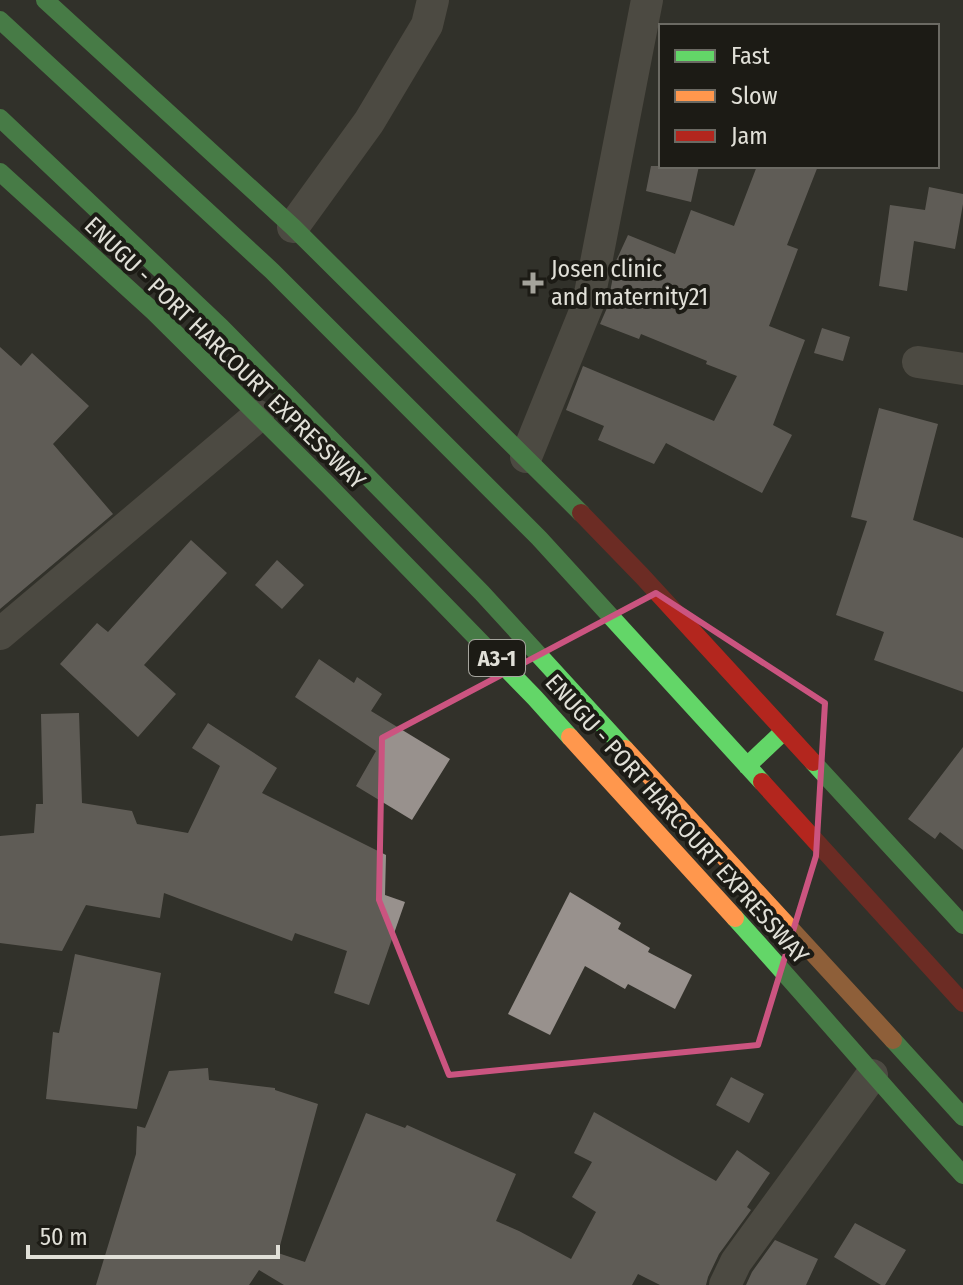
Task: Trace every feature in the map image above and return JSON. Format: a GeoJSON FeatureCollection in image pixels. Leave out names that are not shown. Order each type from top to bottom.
{"type":"FeatureCollection","features":[{"type":"Feature","properties":{"kind":"main road"},"geometry":{"type":"LineString","coordinates":[[45,0],[293,227],[526,457],[642,576],[963,925]]}},
{"type":"Feature","properties":{"kind":"main road"},"geometry":{"type":"LineString","coordinates":[[0,20],[272,271],[517,515],[963,1003]]}},
{"type":"Feature","properties":{"kind":"main road","name":"ENUGU - PORT HARCOURT EXPRESSWAY"},"geometry":{"type":"LineString","coordinates":[[0,118],[221,327],[482,593],[963,1117]]}},
{"type":"Feature","properties":{"kind":"main road","name":"ENUGU - PORT HARCOURT EXPRESSWAY"},"geometry":{"type":"LineString","coordinates":[[0,172],[154,312],[535,698],[963,1175]]}},
{"type":"Feature","properties":{"kind":"main road"},"geometry":{"type":"LineString","coordinates":[[747,766],[784,731]]}},
{"type":"Feature","properties":{"kind":"street"},"geometry":{"type":"LineString","coordinates":[[293,227],[369,122],[427,25],[433,0]]}},
{"type":"Feature","properties":{"kind":"street"},"geometry":{"type":"LineString","coordinates":[[526,457],[588,304],[647,0]]}},
{"type":"Feature","properties":{"kind":"street"},"geometry":{"type":"LineString","coordinates":[[918,362],[963,369]]}},
{"type":"Feature","properties":{"kind":"street"},"geometry":{"type":"LineString","coordinates":[[0,634],[258,416]]}},
{"type":"Feature","properties":{"kind":"street"},"geometry":{"type":"LineString","coordinates":[[725,1285],[736,1262],[872,1075]]}},
{"type":"Feature","properties":{"kind":"highlighted area"},"geometry":{"type":"Polygon","coordinates":[[[656,593],[825,703],[816,856],[758,1045],[449,1075],[379,900],[382,738],[656,593]]]}},
{"type":"Feature","properties":{"kind":"building"},"geometry":{"type":"Polygon","coordinates":[[[651,166],[699,168],[691,202],[646,191],[651,166]]]}},
{"type":"Feature","properties":{"kind":"building"},"geometry":{"type":"Polygon","coordinates":[[[756,168],[817,168],[787,245],[798,249],[769,326],[805,340],[773,425],[792,435],[762,493],[666,443],[654,464],[598,440],[604,426],[566,410],[583,366],[714,421],[737,376],[641,334],[639,339],[600,324],[607,308],[616,261],[628,235],[675,254],[691,210],[734,226],[756,168]]]}},
{"type":"Feature","properties":{"kind":"building"},"geometry":{"type":"Polygon","coordinates":[[[929,187],[963,194],[955,249],[914,241],[907,291],[879,286],[890,205],[925,210],[929,187]]]}},
{"type":"Feature","properties":{"kind":"building"},"geometry":{"type":"Polygon","coordinates":[[[822,328],[850,337],[843,361],[814,353],[822,328]]]}},
{"type":"Feature","properties":{"kind":"building"},"geometry":{"type":"Polygon","coordinates":[[[0,347],[21,366],[32,353],[89,406],[53,444],[113,514],[0,609],[0,347]]]}},
{"type":"Feature","properties":{"kind":"building"},"geometry":{"type":"Polygon","coordinates":[[[879,408],[938,424],[913,520],[963,538],[963,692],[874,660],[884,632],[836,615],[867,521],[851,517],[879,408]]]}},
{"type":"Feature","properties":{"kind":"building"},"geometry":{"type":"Polygon","coordinates":[[[191,540],[227,573],[144,665],[176,694],[138,737],[60,664],[97,623],[108,632],[191,540]]]}},
{"type":"Feature","properties":{"kind":"building"},"geometry":{"type":"Polygon","coordinates":[[[277,560],[304,585],[282,609],[255,585],[277,560]]]}},
{"type":"Feature","properties":{"kind":"building"},"geometry":{"type":"Polygon","coordinates":[[[319,659],[354,683],[357,677],[382,694],[371,711],[450,759],[412,820],[356,786],[376,751],[295,697],[319,659]]]}},
{"type":"Feature","properties":{"kind":"building"},"geometry":{"type":"Polygon","coordinates":[[[79,713],[82,803],[132,811],[137,824],[188,833],[220,766],[192,748],[208,723],[277,768],[262,793],[386,855],[385,895],[405,902],[369,1005],[334,993],[347,951],[295,933],[292,941],[164,893],[160,918],[86,905],[62,951],[0,943],[0,836],[34,833],[36,804],[43,804],[41,714],[79,713]]]}},
{"type":"Feature","properties":{"kind":"building"},"geometry":{"type":"Polygon","coordinates":[[[963,747],[963,850],[940,832],[935,839],[908,819],[963,747]]]}},
{"type":"Feature","properties":{"kind":"building"},"geometry":{"type":"Polygon","coordinates":[[[570,892],[621,923],[618,929],[650,948],[648,952],[692,975],[675,1009],[628,984],[625,989],[585,966],[550,1035],[508,1014],[570,892]]]}},
{"type":"Feature","properties":{"kind":"building"},"geometry":{"type":"Polygon","coordinates":[[[75,954],[161,973],[137,1109],[46,1099],[53,1032],[59,1033],[75,954]]]}},
{"type":"Feature","properties":{"kind":"building"},"geometry":{"type":"Polygon","coordinates":[[[208,1068],[209,1080],[275,1088],[318,1104],[278,1253],[305,1262],[366,1113],[405,1128],[407,1125],[516,1174],[496,1221],[571,1259],[596,1212],[572,1197],[592,1162],[574,1153],[594,1112],[716,1181],[737,1150],[770,1173],[747,1207],[751,1210],[719,1254],[706,1285],[660,1285],[638,1274],[632,1285],[284,1285],[259,1270],[249,1285],[96,1285],[136,1154],[137,1126],[145,1128],[169,1071],[208,1068]]]}},
{"type":"Feature","properties":{"kind":"building"},"geometry":{"type":"Polygon","coordinates":[[[731,1077],[764,1094],[749,1123],[716,1105],[731,1077]]]}},
{"type":"Feature","properties":{"kind":"building"},"geometry":{"type":"Polygon","coordinates":[[[855,1223],[906,1250],[885,1285],[834,1257],[855,1223]]]}},
{"type":"Feature","properties":{"kind":"building"},"geometry":{"type":"Polygon","coordinates":[[[775,1240],[818,1259],[806,1285],[746,1285],[775,1240]]]}},
{"type":"Feature","properties":{"kind":"traffic: fast"},"geometry":{"type":"LineString","coordinates":[[45,0],[293,227],[581,513]]}},
{"type":"Feature","properties":{"kind":"traffic: fast"},"geometry":{"type":"LineString","coordinates":[[0,20],[272,271],[539,538],[762,782]]}},
{"type":"Feature","properties":{"kind":"traffic: fast"},"geometry":{"type":"LineString","coordinates":[[0,118],[221,327],[482,593],[625,749]]}},
{"type":"Feature","properties":{"kind":"traffic: fast"},"geometry":{"type":"LineString","coordinates":[[0,172],[154,312],[327,484],[570,737]]}},
{"type":"Feature","properties":{"kind":"traffic: fast"},"geometry":{"type":"LineString","coordinates":[[747,766],[784,731]]}},
{"type":"Feature","properties":{"kind":"traffic: fast"},"geometry":{"type":"LineString","coordinates":[[813,762],[963,925]]}},
{"type":"Feature","properties":{"kind":"traffic: fast"},"geometry":{"type":"LineString","coordinates":[[735,918],[963,1175]]}},
{"type":"Feature","properties":{"kind":"traffic: fast"},"geometry":{"type":"LineString","coordinates":[[893,1040],[963,1117]]}},
{"type":"Feature","properties":{"kind":"traffic: slow"},"geometry":{"type":"LineString","coordinates":[[570,737],[735,918]]}},
{"type":"Feature","properties":{"kind":"traffic: slow"},"geometry":{"type":"LineString","coordinates":[[625,749],[893,1040]]}},
{"type":"Feature","properties":{"kind":"traffic: jam"},"geometry":{"type":"LineString","coordinates":[[581,513],[813,762]]}},
{"type":"Feature","properties":{"kind":"traffic: jam"},"geometry":{"type":"LineString","coordinates":[[762,782],[963,1003]]}},
{"type":"Feature","properties":{"kind":"place","name":"Josen clinic and maternity21"},"geometry":{"type":"Point","coordinates":[533,283]}}]}
